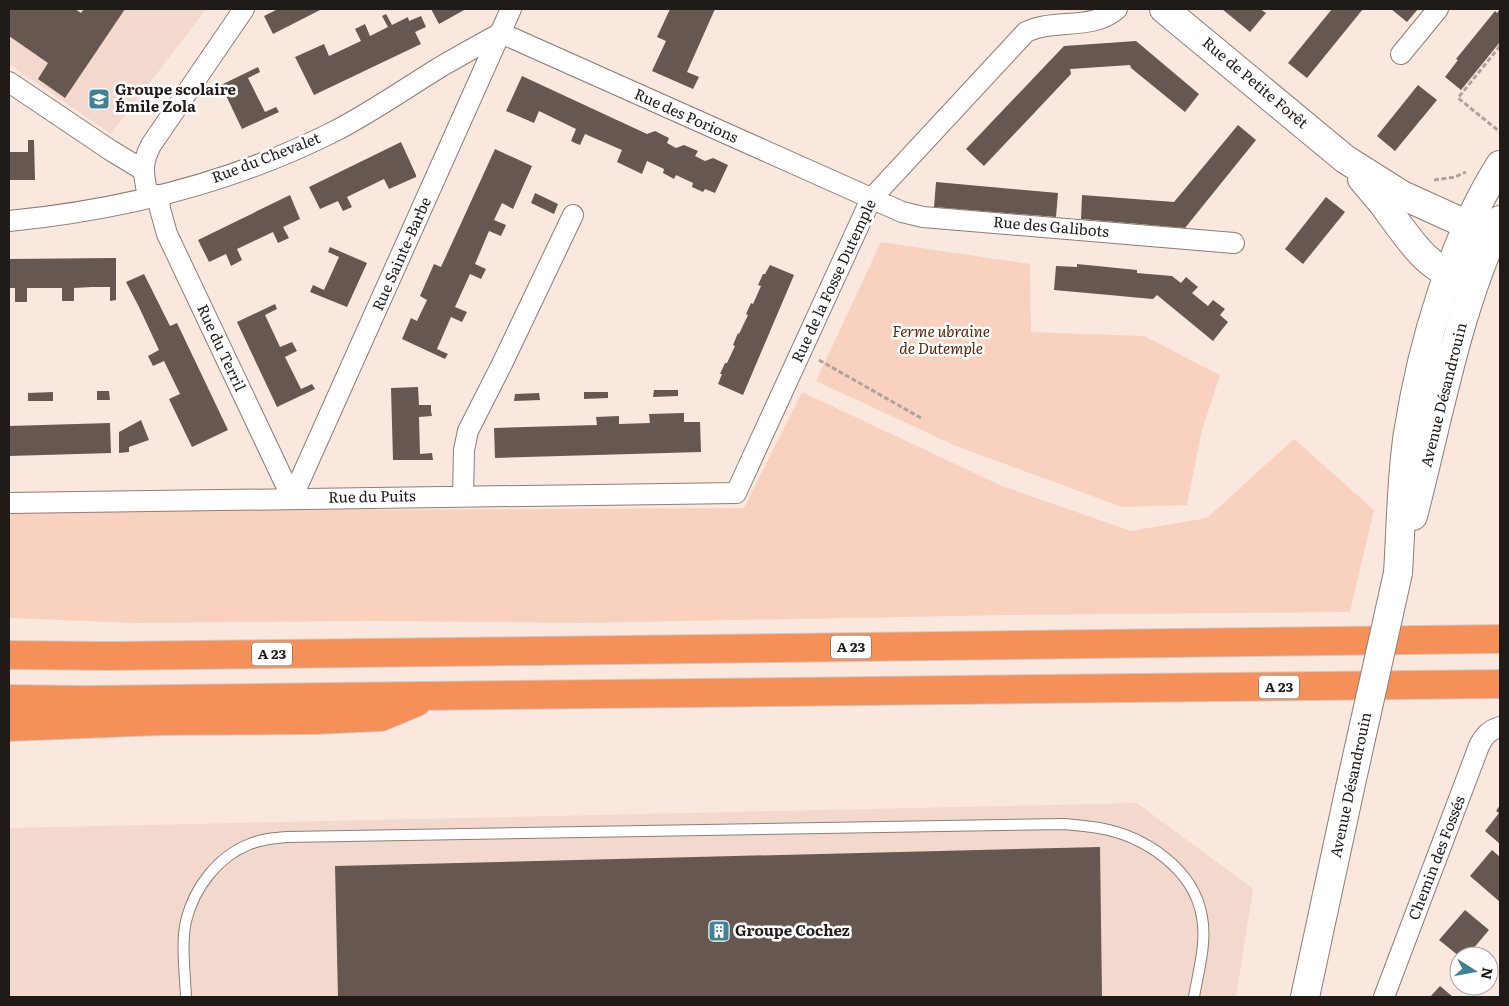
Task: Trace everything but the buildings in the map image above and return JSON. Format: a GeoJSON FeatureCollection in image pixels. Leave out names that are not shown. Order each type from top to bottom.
{"type":"FeatureCollection","features":[{"type":"Feature","properties":{"kind":"highway","name":"A 23"},"geometry":{"type":"LineString","coordinates":[[9,655],[130,656],[516,652],[1500,639]]}},
{"type":"Feature","properties":{"kind":"highway","name":"A 23"},"geometry":{"type":"LineString","coordinates":[[9,698],[85,700],[1500,684]]}},
{"type":"Feature","properties":{"kind":"highway"},"geometry":{"type":"LineString","coordinates":[[9,728],[162,721],[314,720],[381,717],[430,696]]}},
{"type":"Feature","properties":{"kind":"main road","name":"Rue de Petite Forêt"},"geometry":{"type":"LineString","coordinates":[[1164,9],[1345,159],[1402,195],[1468,225],[1481,234],[1495,232]]}},
{"type":"Feature","properties":{"kind":"main road","name":"Rue de Petite Forêt"},"geometry":{"type":"LineString","coordinates":[[1345,159],[1388,209],[1420,253],[1448,274],[1475,280]]}},
{"type":"Feature","properties":{"kind":"main road","name":"Avenue Désandrouin"},"geometry":{"type":"LineString","coordinates":[[1398,573],[1409,427],[1420,371],[1448,274],[1468,225],[1500,165]]}},
{"type":"Feature","properties":{"kind":"main road","name":"Avenue Désandrouin"},"geometry":{"type":"LineString","coordinates":[[1305,997],[1398,573],[1449,366],[1475,280],[1495,232]]}},
{"type":"Feature","properties":{"kind":"street"},"geometry":{"type":"LineString","coordinates":[[9,82],[143,170],[144,161],[151,145],[244,9]]}},
{"type":"Feature","properties":{"kind":"street","name":"Rue Sainte-Barbe"},"geometry":{"type":"LineString","coordinates":[[292,498],[512,9]]}},
{"type":"Feature","properties":{"kind":"street","name":"Rue de la Fosse Dutemple"},"geometry":{"type":"LineString","coordinates":[[736,492],[871,199],[1026,32],[1041,27],[1085,22],[1108,16],[1116,9]]}},
{"type":"Feature","properties":{"kind":"street"},"geometry":{"type":"LineString","coordinates":[[1401,54],[1438,9]]}},
{"type":"Feature","properties":{"kind":"street","name":"Rue du Chevalet"},"geometry":{"type":"LineString","coordinates":[[9,221],[55,216],[100,208],[202,183],[250,167],[333,132],[501,33]]}},
{"type":"Feature","properties":{"kind":"street","name":"Rue des Porions"},"geometry":{"type":"LineString","coordinates":[[501,33],[871,199]]}},
{"type":"Feature","properties":{"kind":"street","name":"Rue du Terril"},"geometry":{"type":"LineString","coordinates":[[143,170],[160,209],[167,234],[292,498]]}},
{"type":"Feature","properties":{"kind":"street","name":"Rue des Galibots"},"geometry":{"type":"LineString","coordinates":[[871,199],[902,212],[923,217],[1234,243]]}},
{"type":"Feature","properties":{"kind":"street"},"geometry":{"type":"LineString","coordinates":[[463,496],[464,450],[468,431],[573,215]]}},
{"type":"Feature","properties":{"kind":"street","name":"Rue du Puits"},"geometry":{"type":"LineString","coordinates":[[9,503],[736,492]]}},
{"type":"Feature","properties":{"kind":"street","name":"Chemin des Fossés"},"geometry":{"type":"LineString","coordinates":[[1384,997],[1479,746],[1488,733],[1500,727]]}},
{"type":"Feature","properties":{"kind":"lane"},"geometry":{"type":"LineString","coordinates":[[186,997],[186,922],[197,893],[215,868],[236,850],[249,844],[274,838],[1064,824],[1100,828],[1134,839],[1162,856],[1183,875],[1195,893],[1203,918],[1203,938],[1194,997]]}},
{"type":"Feature","properties":{"kind":"path"},"geometry":{"type":"LineString","coordinates":[[1500,46],[1458,98],[1500,132]]}},
{"type":"Feature","properties":{"kind":"path"},"geometry":{"type":"LineString","coordinates":[[1430,180],[1445,180],[1468,170]]}},
{"type":"Feature","properties":{"kind":"path"},"geometry":{"type":"LineString","coordinates":[[801,350],[921,418]]}},
{"type":"Feature","properties":{"kind":"shaded area","name":"Groupe scolaire Émile Zola"},"geometry":{"type":"Polygon","coordinates":[[[9,9],[206,9],[111,134],[9,64],[9,9]]]}},
{"type":"Feature","properties":{"kind":"shaded area"},"geometry":{"type":"Polygon","coordinates":[[[1137,803],[1253,889],[1236,997],[9,997],[9,828],[1137,803]]]}},
{"type":"Feature","properties":{"kind":"green space","name":"Ferme ubraine de Dutemple"},"geometry":{"type":"Polygon","coordinates":[[[881,242],[1030,264],[1031,332],[1144,336],[1220,375],[1202,430],[1187,505],[1122,507],[956,446],[816,381],[881,242]]]}},
{"type":"Feature","properties":{"kind":"green space"},"geometry":{"type":"Polygon","coordinates":[[[802,392],[1002,486],[1131,531],[1207,518],[1294,439],[1374,510],[1350,612],[1007,615],[584,623],[374,621],[134,623],[9,618],[9,512],[744,508],[802,392]]]}},
{"type":"Feature","properties":{"kind":"place","name":"Groupe scolaire Émile Zola"},"geometry":{"type":"Point","coordinates":[99,99]}},
{"type":"Feature","properties":{"kind":"place","name":"Groupe Cochez"},"geometry":{"type":"Point","coordinates":[719,931]}}]}
